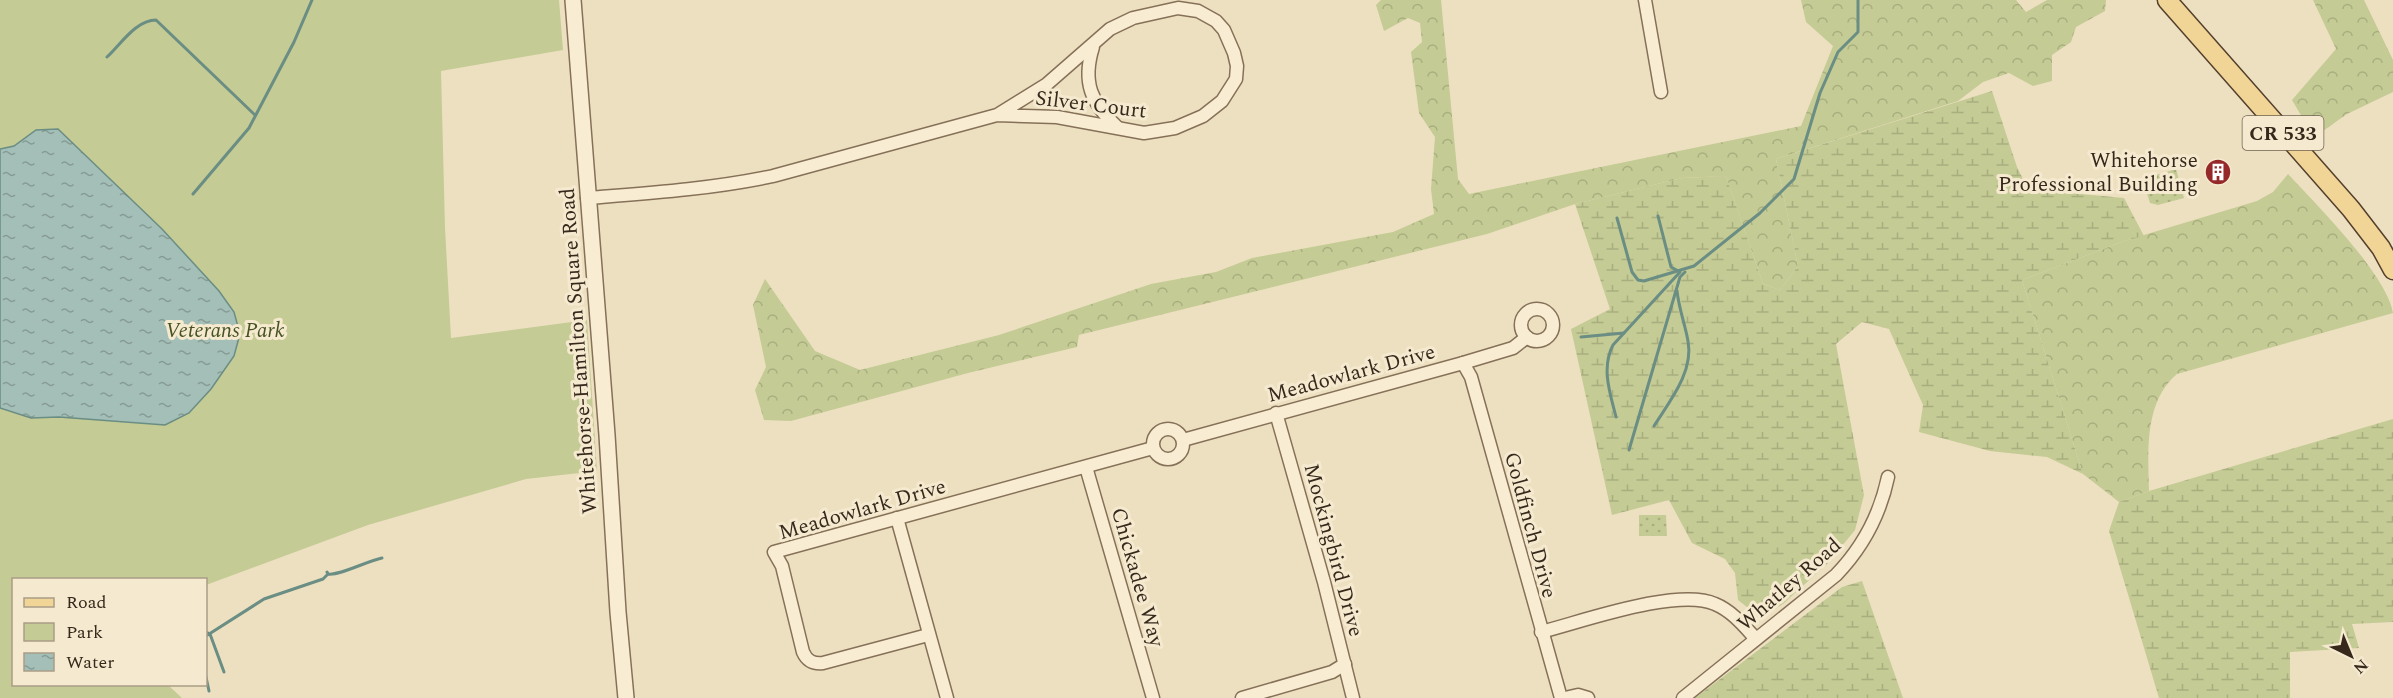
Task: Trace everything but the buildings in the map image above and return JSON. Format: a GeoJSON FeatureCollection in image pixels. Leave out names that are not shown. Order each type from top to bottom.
{"type":"FeatureCollection","features":[{"type":"Feature","properties":{"kind":"main road","name":"CR 533"},"geometry":{"type":"LineString","coordinates":[[2167,0],[2351,209],[2393,270]]}},
{"type":"Feature","properties":{"kind":"street","name":"Whitehorse-Hamilton Square Road"},"geometry":{"type":"LineString","coordinates":[[573,0],[626,698]]}},
{"type":"Feature","properties":{"kind":"street"},"geometry":{"type":"LineString","coordinates":[[1645,0],[1661,92]]}},
{"type":"Feature","properties":{"kind":"street","name":"Silver Court"},"geometry":{"type":"LineString","coordinates":[[587,198],[738,184],[783,174],[997,115],[1047,84],[1118,24],[1140,16],[1178,8],[1198,11],[1216,21],[1224,30],[1234,53],[1237,66],[1236,79],[1222,101],[1209,113],[1190,123],[1159,131],[1134,132],[1118,127],[1057,117],[997,115]]}},
{"type":"Feature","properties":{"kind":"street"},"geometry":{"type":"LineString","coordinates":[[1093,46],[1088,70],[1092,95],[1096,105],[1118,127]]}},
{"type":"Feature","properties":{"kind":"street","name":"Meadowlark Drive"},"geometry":{"type":"LineString","coordinates":[[1183,440],[1513,348],[1527,337]]}},
{"type":"Feature","properties":{"kind":"street","name":"Goldfinch Drive"},"geometry":{"type":"LineString","coordinates":[[1462,363],[1471,377],[1561,698]]}},
{"type":"Feature","properties":{"kind":"street","name":"Mockingbird Drive"},"geometry":{"type":"LineString","coordinates":[[1276,413],[1353,698]]}},
{"type":"Feature","properties":{"kind":"street"},"geometry":{"type":"LineString","coordinates":[[1164,429],[1178,432],[1183,440],[1182,450],[1172,460],[1162,459],[1153,448],[1156,434],[1164,429]]}},
{"type":"Feature","properties":{"kind":"street","name":"Meadowlark Drive"},"geometry":{"type":"LineString","coordinates":[[928,635],[822,663],[806,659],[782,566],[774,552],[1153,448]]}},
{"type":"Feature","properties":{"kind":"street","name":"Chickadee Way"},"geometry":{"type":"LineString","coordinates":[[1086,467],[1153,698]]}},
{"type":"Feature","properties":{"kind":"street","name":"Whatley Road"},"geometry":{"type":"LineString","coordinates":[[1683,698],[1836,575],[1851,560],[1867,536],[1881,507],[1888,477]]}},
{"type":"Feature","properties":{"kind":"street"},"geometry":{"type":"LineString","coordinates":[[897,518],[946,698]]}},
{"type":"Feature","properties":{"kind":"street"},"geometry":{"type":"LineString","coordinates":[[1541,632],[1656,602],[1690,598],[1713,603],[1725,609],[1756,639]]}},
{"type":"Feature","properties":{"kind":"street"},"geometry":{"type":"LineString","coordinates":[[1242,698],[1332,672],[1345,664]]}},
{"type":"Feature","properties":{"kind":"street"},"geometry":{"type":"LineString","coordinates":[[1565,698],[1578,695],[1588,698]]}},
{"type":"Feature","properties":{"kind":"green space","name":"Veterans Park"},"geometry":{"type":"Polygon","coordinates":[[[0,0],[559,0],[563,50],[441,71],[445,228],[451,338],[587,320],[597,471],[526,479],[368,525],[207,585],[207,578],[12,578],[12,686],[169,686],[182,698],[0,698],[0,0]]]}},
{"type":"Feature","properties":{"kind":"green space"},"geometry":{"type":"Polygon","coordinates":[[[1381,0],[1441,0],[1458,179],[1469,194],[1801,126],[1833,46],[1806,22],[1801,0],[2016,0],[2026,12],[2047,0],[2106,0],[2105,11],[2076,27],[2071,42],[2052,55],[2052,81],[2033,86],[2009,73],[1983,82],[1958,101],[1776,159],[1798,266],[1780,290],[1763,284],[1726,176],[1682,178],[1575,204],[1487,234],[1079,335],[1077,347],[968,373],[791,421],[764,420],[755,390],[766,367],[753,305],[765,279],[815,351],[860,370],[999,335],[1151,284],[1216,272],[1252,258],[1393,232],[1434,214],[1431,189],[1435,137],[1419,113],[1411,52],[1422,42],[1420,23],[1408,18],[1384,31],[1376,5],[1381,0]]]}},
{"type":"Feature","properties":{"kind":"green space"},"geometry":{"type":"Polygon","coordinates":[[[2313,0],[2364,0],[2393,60],[2393,92],[2347,114],[2323,131],[2302,117],[2292,100],[2336,49],[2313,0]]]}},
{"type":"Feature","properties":{"kind":"green space"},"geometry":{"type":"Polygon","coordinates":[[[1992,91],[2017,167],[2028,189],[2124,198],[2144,236],[2124,241],[2022,280],[2083,474],[2047,457],[1990,451],[1919,432],[1923,405],[1889,329],[1862,322],[1836,344],[1864,495],[1855,530],[1828,563],[1783,604],[1761,618],[1738,600],[1735,573],[1725,559],[1692,543],[1669,500],[1612,515],[1571,329],[1610,309],[1575,204],[1682,178],[1726,176],[1763,284],[1780,290],[1798,266],[1776,159],[1992,91]]]}},
{"type":"Feature","properties":{"kind":"green space"},"geometry":{"type":"Polygon","coordinates":[[[2176,169],[2184,198],[2158,205],[2150,203],[2144,184],[2146,178],[2176,169]]]}},
{"type":"Feature","properties":{"kind":"green space"},"geometry":{"type":"Polygon","coordinates":[[[2288,174],[2365,260],[2388,297],[2393,313],[2177,374],[2166,385],[2153,413],[2148,460],[2149,491],[2119,502],[2083,474],[2022,280],[2124,241],[2257,201],[2273,192],[2288,174]]]}},
{"type":"Feature","properties":{"kind":"green space"},"geometry":{"type":"Polygon","coordinates":[[[2393,419],[2393,622],[2352,624],[2359,648],[2290,652],[2290,698],[2159,698],[2109,531],[2119,502],[2149,491],[2393,419]]]}},
{"type":"Feature","properties":{"kind":"green space"},"geometry":{"type":"Polygon","coordinates":[[[1639,515],[1666,515],[1667,536],[1639,536],[1639,515]]]}},
{"type":"Feature","properties":{"kind":"green space"},"geometry":{"type":"Polygon","coordinates":[[[1862,581],[1903,698],[1695,698],[1842,587],[1862,581]]]}},
{"type":"Feature","properties":{"kind":"water"},"geometry":{"type":"Polygon","coordinates":[[[58,129],[162,229],[219,291],[234,312],[240,334],[234,356],[211,389],[189,413],[165,425],[59,417],[31,418],[0,408],[0,149],[14,146],[36,130],[58,129]]]}},
{"type":"Feature","properties":{"kind":"waterway"},"geometry":{"type":"LineString","coordinates":[[193,194],[249,128],[294,42],[312,0]]}},
{"type":"Feature","properties":{"kind":"waterway"},"geometry":{"type":"LineString","coordinates":[[1617,218],[1632,272],[1638,280],[1644,281],[1694,266],[1760,213],[1794,179],[1820,93],[1838,52],[1858,32],[1858,0]]}},
{"type":"Feature","properties":{"kind":"waterway"},"geometry":{"type":"LineString","coordinates":[[107,57],[135,28],[156,20],[255,115]]}},
{"type":"Feature","properties":{"kind":"waterway"},"geometry":{"type":"LineString","coordinates":[[1616,417],[1609,390],[1607,372],[1609,354],[1613,345],[1680,272],[1671,267],[1658,216]]}},
{"type":"Feature","properties":{"kind":"waterway"},"geometry":{"type":"LineString","coordinates":[[1629,450],[1680,277],[1685,272]]}},
{"type":"Feature","properties":{"kind":"waterway"},"geometry":{"type":"LineString","coordinates":[[1654,426],[1679,386],[1689,353],[1677,291]]}},
{"type":"Feature","properties":{"kind":"waterway"},"geometry":{"type":"LineString","coordinates":[[1581,337],[1624,333]]}},
{"type":"Feature","properties":{"kind":"waterway"},"geometry":{"type":"LineString","coordinates":[[328,574],[339,573],[382,558]]}},
{"type":"Feature","properties":{"kind":"waterway"},"geometry":{"type":"LineString","coordinates":[[207,635],[264,599],[323,579],[328,574],[327,572]]}},
{"type":"Feature","properties":{"kind":"waterway"},"geometry":{"type":"LineString","coordinates":[[207,632],[210,634],[224,672]]}},
{"type":"Feature","properties":{"kind":"waterway"},"geometry":{"type":"LineString","coordinates":[[207,682],[209,691]]}},
{"type":"Feature","properties":{"kind":"place","name":"Whitehorse Professional Building"},"geometry":{"type":"Point","coordinates":[2218,172]}}]}
